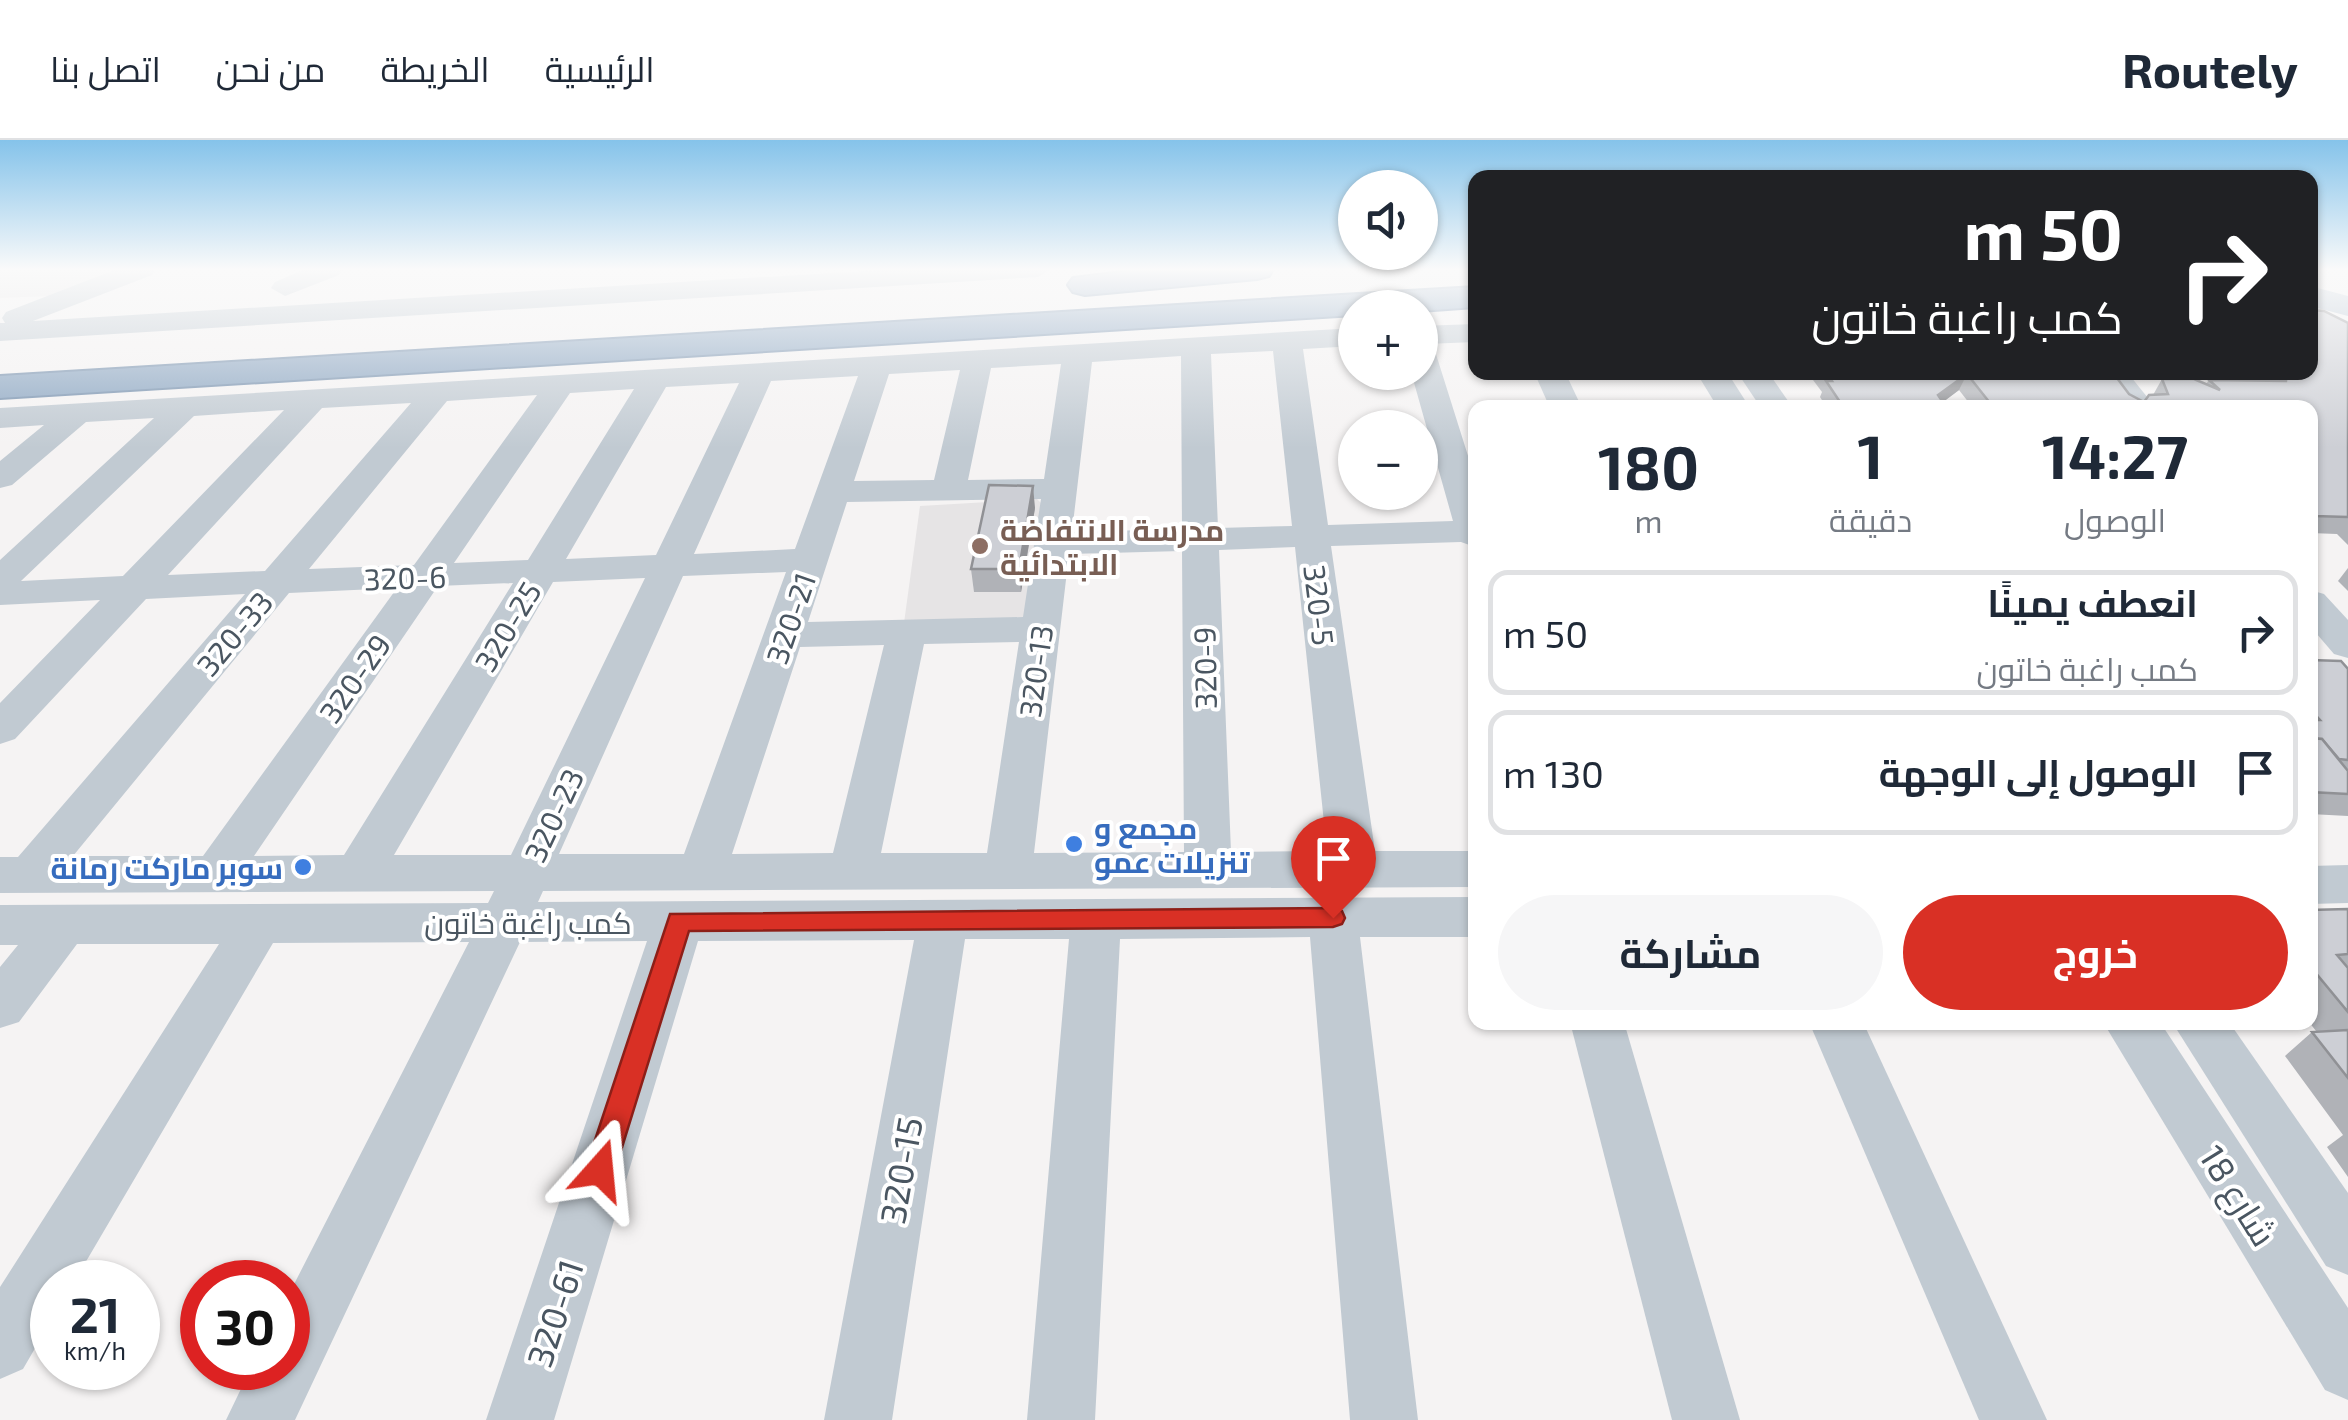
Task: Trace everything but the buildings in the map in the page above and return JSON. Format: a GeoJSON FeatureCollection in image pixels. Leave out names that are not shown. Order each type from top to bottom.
{"type":"FeatureCollection","features":[{"type":"Feature","properties":{"kind":"highway"},"geometry":{"type":"LineString","coordinates":[[0,358],[334,329]]}},
{"type":"Feature","properties":{"kind":"highway"},"geometry":{"type":"LineString","coordinates":[[754,356],[887,329]]}},
{"type":"Feature","properties":{"kind":"highway"},"geometry":{"type":"LineString","coordinates":[[0,387],[754,356],[1216,329]]}},
{"type":"Feature","properties":{"kind":"street"},"geometry":{"type":"LineString","coordinates":[[1438,334],[1468,332]]}},
{"type":"Feature","properties":{"kind":"street"},"geometry":{"type":"LineString","coordinates":[[0,418],[656,378],[754,356],[877,364],[1338,338]]}},
{"type":"Feature","properties":{"kind":"street","name":"320-5"},"geometry":{"type":"LineString","coordinates":[[1287,340],[1312,536],[1384,1420]]}},
{"type":"Feature","properties":{"kind":"street","name":"320-9"},"geometry":{"type":"LineString","coordinates":[[1196,345],[1208,870]]}},
{"type":"Feature","properties":{"kind":"street","name":"320-13"},"geometry":{"type":"LineString","coordinates":[[1008,871],[1078,352]]}},
{"type":"Feature","properties":{"kind":"street","name":"320-23"},"geometry":{"type":"LineString","coordinates":[[310,1317],[504,922],[667,566],[754,356]]}},
{"type":"Feature","properties":{"kind":"street"},"geometry":{"type":"LineString","coordinates":[[949,490],[978,358]]}},
{"type":"Feature","properties":{"kind":"street","name":"320-21"},"geometry":{"type":"LineString","coordinates":[[691,897],[877,364]]}},
{"type":"Feature","properties":{"kind":"street","name":"320-25"},"geometry":{"type":"LineString","coordinates":[[358,874],[656,378]]}},
{"type":"Feature","properties":{"kind":"street"},"geometry":{"type":"LineString","coordinates":[[2117,380],[2133,400]]}},
{"type":"Feature","properties":{"kind":"street","name":"320-29"},"geometry":{"type":"LineString","coordinates":[[216,874],[561,384]]}},
{"type":"Feature","properties":{"kind":"street"},"geometry":{"type":"LineString","coordinates":[[1432,390],[1468,510]]}},
{"type":"Feature","properties":{"kind":"street","name":"320-33"},"geometry":{"type":"LineString","coordinates":[[15,875],[277,582],[438,391]]}},
{"type":"Feature","properties":{"kind":"street"},"geometry":{"type":"LineString","coordinates":[[0,729],[312,399]]}},
{"type":"Feature","properties":{"kind":"street"},"geometry":{"type":"LineString","coordinates":[[0,580],[185,406]]}},
{"type":"Feature","properties":{"kind":"street"},"geometry":{"type":"LineString","coordinates":[[0,478],[78,413]]}},
{"type":"Feature","properties":{"kind":"street"},"geometry":{"type":"LineString","coordinates":[[833,492],[1060,488]]}},
{"type":"Feature","properties":{"kind":"street"},"geometry":{"type":"LineString","coordinates":[[1052,544],[1468,533]]}},
{"type":"Feature","properties":{"kind":"street","name":"320-6"},"geometry":{"type":"LineString","coordinates":[[0,593],[810,560]]}},
{"type":"Feature","properties":{"kind":"street"},"geometry":{"type":"LineString","coordinates":[[2318,611],[2348,645]]}},
{"type":"Feature","properties":{"kind":"street"},"geometry":{"type":"LineString","coordinates":[[784,635],[1040,629]]}},
{"type":"Feature","properties":{"kind":"street"},"geometry":{"type":"LineString","coordinates":[[853,872],[907,632]]}},
{"type":"Feature","properties":{"kind":"street","name":"كمب راغبة خاتون"},"geometry":{"type":"LineString","coordinates":[[0,925],[504,922],[853,872],[1008,871],[1208,870],[1468,916]]}},
{"type":"Feature","properties":{"kind":"street","name":"كمب راغبة خاتون"},"geometry":{"type":"LineString","coordinates":[[15,875],[526,873],[691,897],[942,920],[1096,919],[1343,894],[1468,870]]}},
{"type":"Feature","properties":{"kind":"street"},"geometry":{"type":"LineString","coordinates":[[2318,885],[2348,884]]}},
{"type":"Feature","properties":{"kind":"street","name":"320-61"},"geometry":{"type":"LineString","coordinates":[[520,1420],[691,897]]}},
{"type":"Feature","properties":{"kind":"street"},"geometry":{"type":"LineString","coordinates":[[1061,1420],[1096,919]]}},
{"type":"Feature","properties":{"kind":"street","name":"320-15"},"geometry":{"type":"LineString","coordinates":[[858,1420],[942,920]]}},
{"type":"Feature","properties":{"kind":"street"},"geometry":{"type":"LineString","coordinates":[[0,1346],[259,923]]}},
{"type":"Feature","properties":{"kind":"street"},"geometry":{"type":"LineString","coordinates":[[0,1006],[64,924]]}},
{"type":"Feature","properties":{"kind":"street"},"geometry":{"type":"LineString","coordinates":[[1600,1030],[1706,1420]]}},
{"type":"Feature","properties":{"kind":"street"},"geometry":{"type":"LineString","coordinates":[[1840,1030],[2013,1420]]}},
{"type":"Feature","properties":{"kind":"street","name":"شارع 18"},"geometry":{"type":"LineString","coordinates":[[2135,1030],[2348,1366]]}},
{"type":"Feature","properties":{"kind":"street","name":"شارع 18"},"geometry":{"type":"LineString","coordinates":[[2203,1030],[2348,1244]]}},
{"type":"Feature","properties":{"kind":"street","name":"320-23"},"geometry":{"type":"LineString","coordinates":[[260,1420],[274,1390]]}},
{"type":"Feature","properties":{"kind":"shaded area"},"geometry":{"type":"Polygon","coordinates":[[[1037,499],[1041,503],[1026,617],[904,623],[920,506],[1037,499]]]}},
{"type":"Feature","properties":{"kind":"place","name":"مدرسة الانتفاضة الابتدائية"},"geometry":{"type":"Point","coordinates":[980,546]}},
{"type":"Feature","properties":{"kind":"place","name":"مجمع و تنزيلات عمو"},"geometry":{"type":"Point","coordinates":[1074,844]}},
{"type":"Feature","properties":{"kind":"place","name":"سوبر ماركت رمانة"},"geometry":{"type":"Point","coordinates":[303,867]}},
{"type":"Feature","properties":{"kind":"route"},"geometry":{"type":"LineString","coordinates":[[600,1170],[679,921],[1333,918]]}}]}
